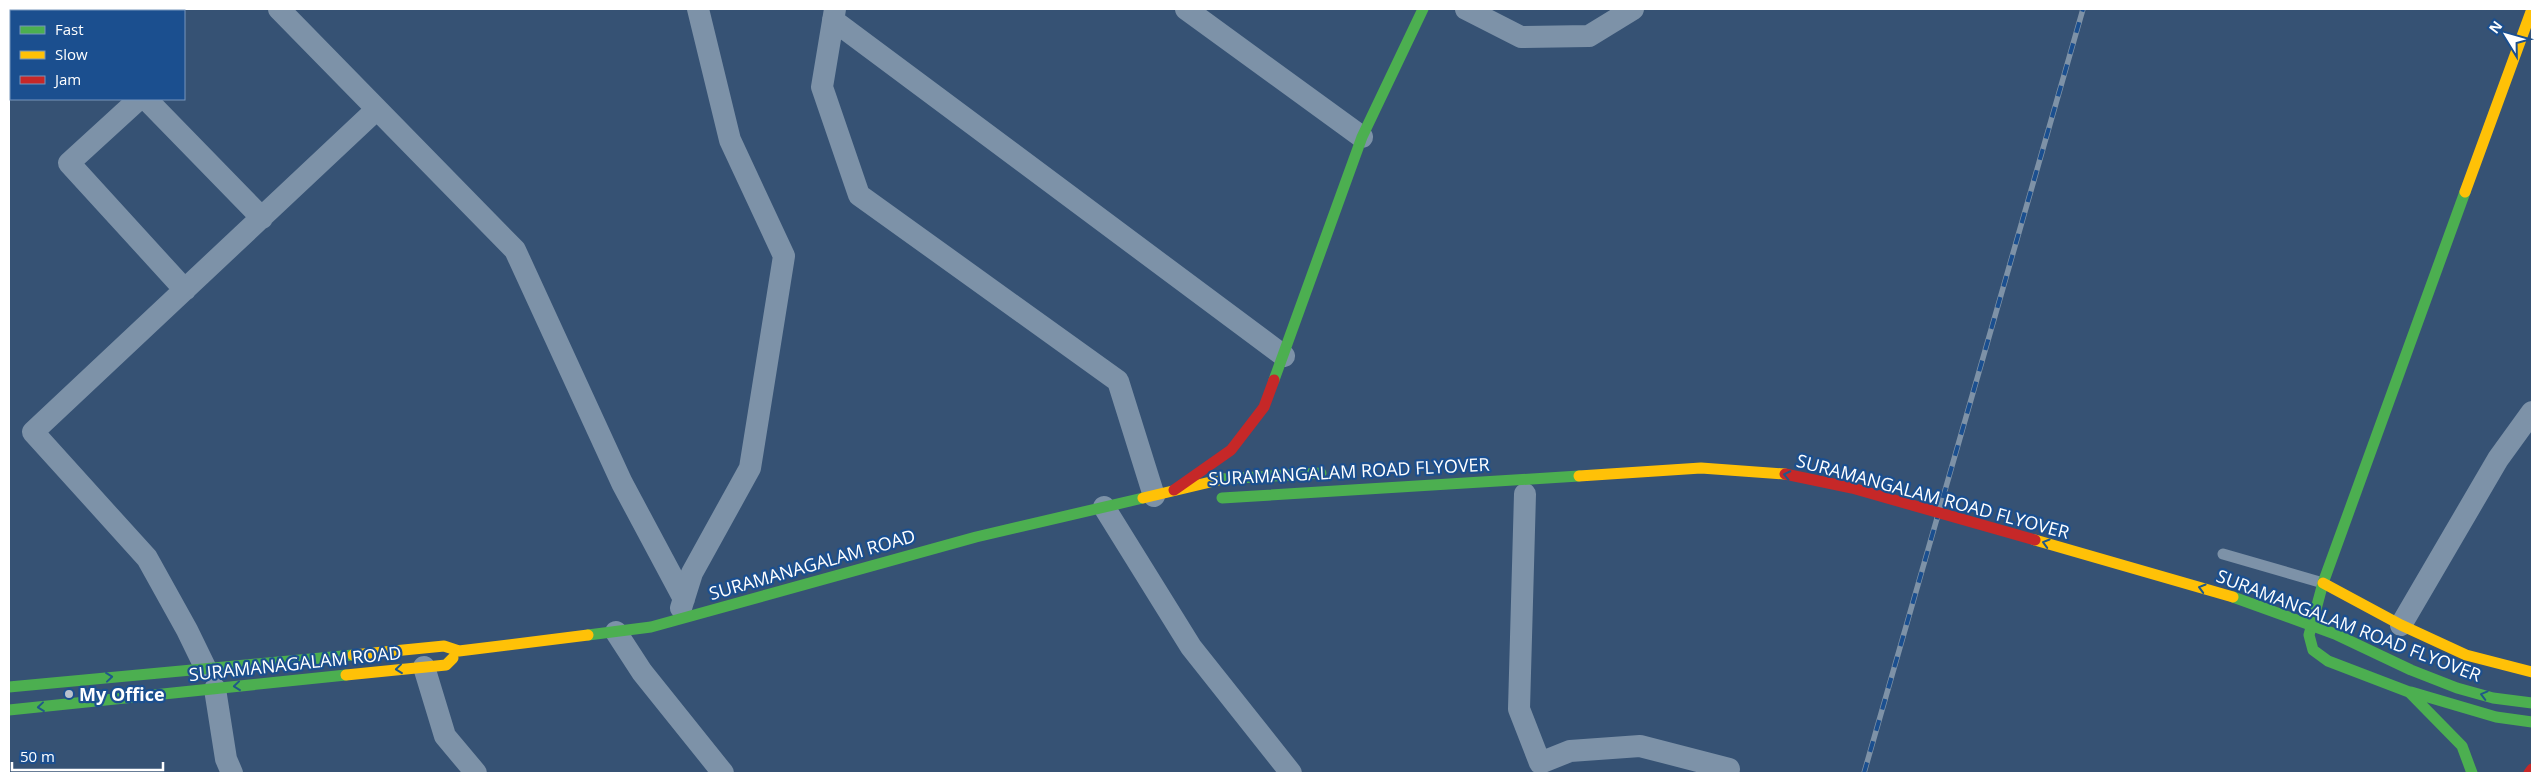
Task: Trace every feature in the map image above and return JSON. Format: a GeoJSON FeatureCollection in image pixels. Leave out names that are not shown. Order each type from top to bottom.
{"type":"FeatureCollection","features":[{"type":"Feature","properties":{"kind":"main road"},"geometry":{"type":"LineString","coordinates":[[1163,494],[1231,450],[1264,406],[1284,356],[1362,137],[1423,9]]}},
{"type":"Feature","properties":{"kind":"main road"},"geometry":{"type":"LineString","coordinates":[[2532,9],[2323,583],[2309,635],[2313,650],[2328,661],[2409,692],[2496,717],[2532,722]]}},
{"type":"Feature","properties":{"kind":"main road","name":"SURAMANGALAM ROAD FLYOVER"},"geometry":{"type":"LineString","coordinates":[[1163,494],[1213,497],[1701,468],[1778,473],[1852,488],[2223,594],[2335,634],[2411,670],[2457,688],[2493,698],[2532,703]]}},
{"type":"Feature","properties":{"kind":"main road","name":"SURAMANGALAM ROAD FLYOVER"},"geometry":{"type":"LineString","coordinates":[[1163,494],[1223,478],[1332,472]]}},
{"type":"Feature","properties":{"kind":"main road","name":"SURAMANAGALAM ROAD"},"geometry":{"type":"LineString","coordinates":[[9,687],[205,667],[444,646],[459,651],[616,632],[677,620],[976,537],[1163,494]]}},
{"type":"Feature","properties":{"kind":"main road"},"geometry":{"type":"LineString","coordinates":[[2323,583],[2402,625],[2466,655],[2532,672]]}},
{"type":"Feature","properties":{"kind":"main road","name":"SURAMANGALAM ROAD FLYOVER"},"geometry":{"type":"LineString","coordinates":[[2304,606],[2322,612]]}},
{"type":"Feature","properties":{"kind":"main road","name":"SURAMANAGALAM ROAD"},"geometry":{"type":"LineString","coordinates":[[10,710],[446,665],[459,651]]}},
{"type":"Feature","properties":{"kind":"main road"},"geometry":{"type":"LineString","coordinates":[[2409,692],[2462,746],[2472,773]]}},
{"type":"Feature","properties":{"kind":"main road"},"geometry":{"type":"LineString","coordinates":[[2529,773],[2532,769]]}},
{"type":"Feature","properties":{"kind":"street"},"geometry":{"type":"LineString","coordinates":[[279,9],[515,250],[622,483],[684,599]]}},
{"type":"Feature","properties":{"kind":"street"},"geometry":{"type":"LineString","coordinates":[[677,620],[692,573],[750,468],[784,256],[730,140],[698,9]]}},
{"type":"Feature","properties":{"kind":"street"},"geometry":{"type":"LineString","coordinates":[[1186,9],[1362,137]]}},
{"type":"Feature","properties":{"kind":"street"},"geometry":{"type":"LineString","coordinates":[[1466,9],[1521,37],[1589,36],[1633,9]]}},
{"type":"Feature","properties":{"kind":"street"},"geometry":{"type":"LineString","coordinates":[[1163,494],[1118,381],[859,195],[822,87],[834,14],[1284,356]]}},
{"type":"Feature","properties":{"kind":"street"},"geometry":{"type":"LineString","coordinates":[[138,100],[70,164],[185,290]]}},
{"type":"Feature","properties":{"kind":"street"},"geometry":{"type":"LineString","coordinates":[[147,100],[262,218]]}},
{"type":"Feature","properties":{"kind":"street"},"geometry":{"type":"LineString","coordinates":[[205,667],[188,630],[147,558],[34,432],[377,109]]}},
{"type":"Feature","properties":{"kind":"street"},"geometry":{"type":"LineString","coordinates":[[2402,625],[2498,460],[2532,412]]}},
{"type":"Feature","properties":{"kind":"street"},"geometry":{"type":"LineString","coordinates":[[1525,494],[1519,709],[1540,763],[1570,751],[1640,746],[1728,769]]}},
{"type":"Feature","properties":{"kind":"street"},"geometry":{"type":"LineString","coordinates":[[1104,507],[1192,647],[1291,773]]}},
{"type":"Feature","properties":{"kind":"street"},"geometry":{"type":"LineString","coordinates":[[616,632],[642,672],[723,773]]}},
{"type":"Feature","properties":{"kind":"street"},"geometry":{"type":"LineString","coordinates":[[424,667],[446,736],[476,773]]}},
{"type":"Feature","properties":{"kind":"street"},"geometry":{"type":"LineString","coordinates":[[215,689],[226,758],[232,773]]}},
{"type":"Feature","properties":{"kind":"lane"},"geometry":{"type":"LineString","coordinates":[[2222,554],[2323,583]]}},
{"type":"Feature","properties":{"kind":"railway"},"geometry":{"type":"LineString","coordinates":[[1864,773],[2083,9]]}},
{"type":"Feature","properties":{"kind":"traffic: fast"},"geometry":{"type":"LineString","coordinates":[[1274,380],[1362,137],[1423,9]]}},
{"type":"Feature","properties":{"kind":"traffic: fast"},"geometry":{"type":"LineString","coordinates":[[2465,192],[2323,583],[2309,635],[2313,650],[2328,661],[2409,692],[2462,746],[2472,773]]}},
{"type":"Feature","properties":{"kind":"traffic: fast"},"geometry":{"type":"LineString","coordinates":[[1223,479],[1321,473]]}},
{"type":"Feature","properties":{"kind":"traffic: fast"},"geometry":{"type":"LineString","coordinates":[[1222,498],[1579,476]]}},
{"type":"Feature","properties":{"kind":"traffic: fast"},"geometry":{"type":"LineString","coordinates":[[588,635],[651,627],[976,537],[1143,498]]}},
{"type":"Feature","properties":{"kind":"traffic: fast"},"geometry":{"type":"LineString","coordinates":[[2233,597],[2335,634],[2411,670],[2457,688],[2493,698],[2532,703]]}},
{"type":"Feature","properties":{"kind":"traffic: fast"},"geometry":{"type":"LineString","coordinates":[[9,687],[353,655]]}},
{"type":"Feature","properties":{"kind":"traffic: fast"},"geometry":{"type":"LineString","coordinates":[[9,710],[346,675]]}},
{"type":"Feature","properties":{"kind":"traffic: fast"},"geometry":{"type":"LineString","coordinates":[[2411,692],[2496,717],[2532,722]]}},
{"type":"Feature","properties":{"kind":"traffic: slow"},"geometry":{"type":"LineString","coordinates":[[2465,192],[2532,9]]}},
{"type":"Feature","properties":{"kind":"traffic: slow"},"geometry":{"type":"LineString","coordinates":[[1579,476],[1701,468],[1785,474]]}},
{"type":"Feature","properties":{"kind":"traffic: slow"},"geometry":{"type":"LineString","coordinates":[[1143,498],[1223,479]]}},
{"type":"Feature","properties":{"kind":"traffic: slow"},"geometry":{"type":"LineString","coordinates":[[2035,540],[2233,597]]}},
{"type":"Feature","properties":{"kind":"traffic: slow"},"geometry":{"type":"LineString","coordinates":[[2323,583],[2401,625],[2466,655],[2532,672]]}},
{"type":"Feature","properties":{"kind":"traffic: slow"},"geometry":{"type":"LineString","coordinates":[[353,655],[444,646],[459,651],[588,635]]}},
{"type":"Feature","properties":{"kind":"traffic: slow"},"geometry":{"type":"LineString","coordinates":[[346,675],[446,665],[453,658]]}},
{"type":"Feature","properties":{"kind":"traffic: jam"},"geometry":{"type":"LineString","coordinates":[[1174,490],[1231,450],[1264,407],[1274,380]]}},
{"type":"Feature","properties":{"kind":"traffic: jam"},"geometry":{"type":"LineString","coordinates":[[1785,474],[1852,488],[2035,540]]}},
{"type":"Feature","properties":{"kind":"traffic: jam"},"geometry":{"type":"LineString","coordinates":[[2529,773],[2532,769]]}},
{"type":"Feature","properties":{"kind":"place","name":"My Office"},"geometry":{"type":"Point","coordinates":[69,694]}}]}
